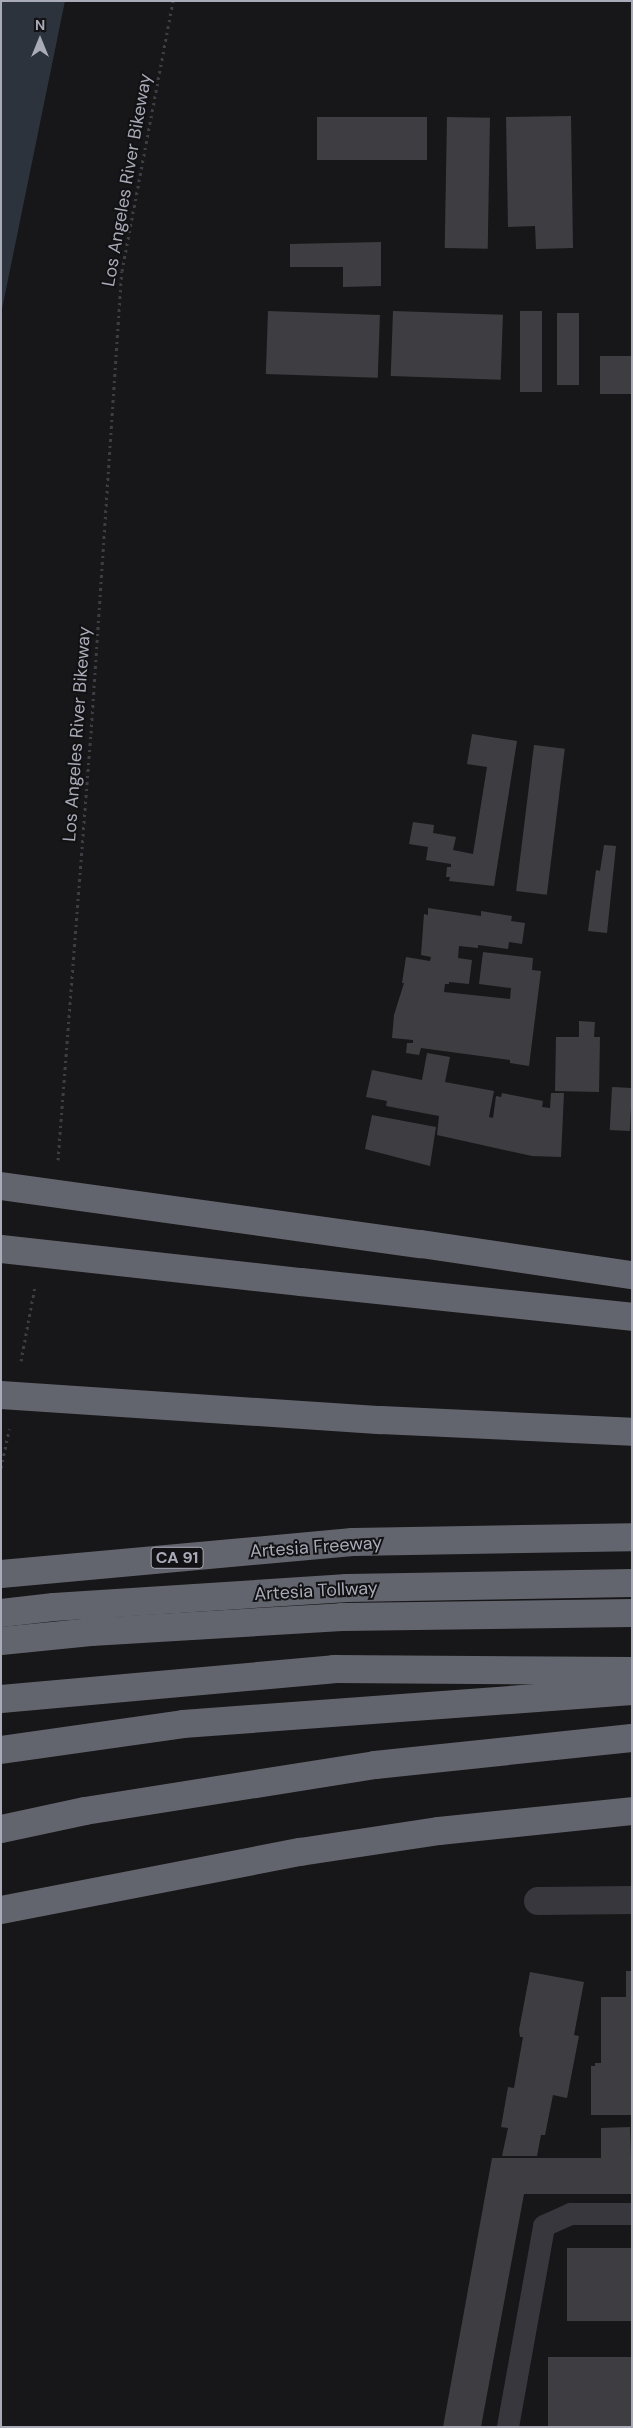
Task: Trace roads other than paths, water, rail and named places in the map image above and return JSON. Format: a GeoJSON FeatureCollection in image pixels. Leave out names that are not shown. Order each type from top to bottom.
{"type":"FeatureCollection","features":[{"type":"Feature","properties":{"kind":"highway"},"geometry":{"type":"LineString","coordinates":[[1,1186],[632,1275]]}},
{"type":"Feature","properties":{"kind":"highway"},"geometry":{"type":"LineString","coordinates":[[1,1249],[404,1294],[632,1317]]}},
{"type":"Feature","properties":{"kind":"highway"},"geometry":{"type":"LineString","coordinates":[[1,1395],[381,1420],[632,1432]]}},
{"type":"Feature","properties":{"kind":"highway","name":"Artesia Freeway"},"geometry":{"type":"LineString","coordinates":[[1,1574],[353,1542],[632,1537]]}},
{"type":"Feature","properties":{"kind":"highway","name":"Artesia Tollway"},"geometry":{"type":"LineString","coordinates":[[1,1613],[54,1607],[347,1588],[632,1584]]}},
{"type":"Feature","properties":{"kind":"highway","name":"Artesia Tollway"},"geometry":{"type":"LineString","coordinates":[[1,1641],[91,1632],[342,1617],[632,1613]]}},
{"type":"Feature","properties":{"kind":"highway"},"geometry":{"type":"LineString","coordinates":[[1,1699],[334,1669],[632,1671]]}},
{"type":"Feature","properties":{"kind":"highway"},"geometry":{"type":"LineString","coordinates":[[1,1750],[184,1724],[632,1691]]}},
{"type":"Feature","properties":{"kind":"highway"},"geometry":{"type":"LineString","coordinates":[[1,1829],[86,1811],[375,1765],[632,1738]]}},
{"type":"Feature","properties":{"kind":"highway"},"geometry":{"type":"LineString","coordinates":[[2,1910],[300,1852],[439,1831],[632,1811]]}},
{"type":"Feature","properties":{"kind":"street"},"geometry":{"type":"LineString","coordinates":[[538,1901],[632,1900]]}},
{"type":"Feature","properties":{"kind":"lane"},"geometry":{"type":"LineString","coordinates":[[508,2427],[544,2226],[571,2214],[632,2214]]}}]}
